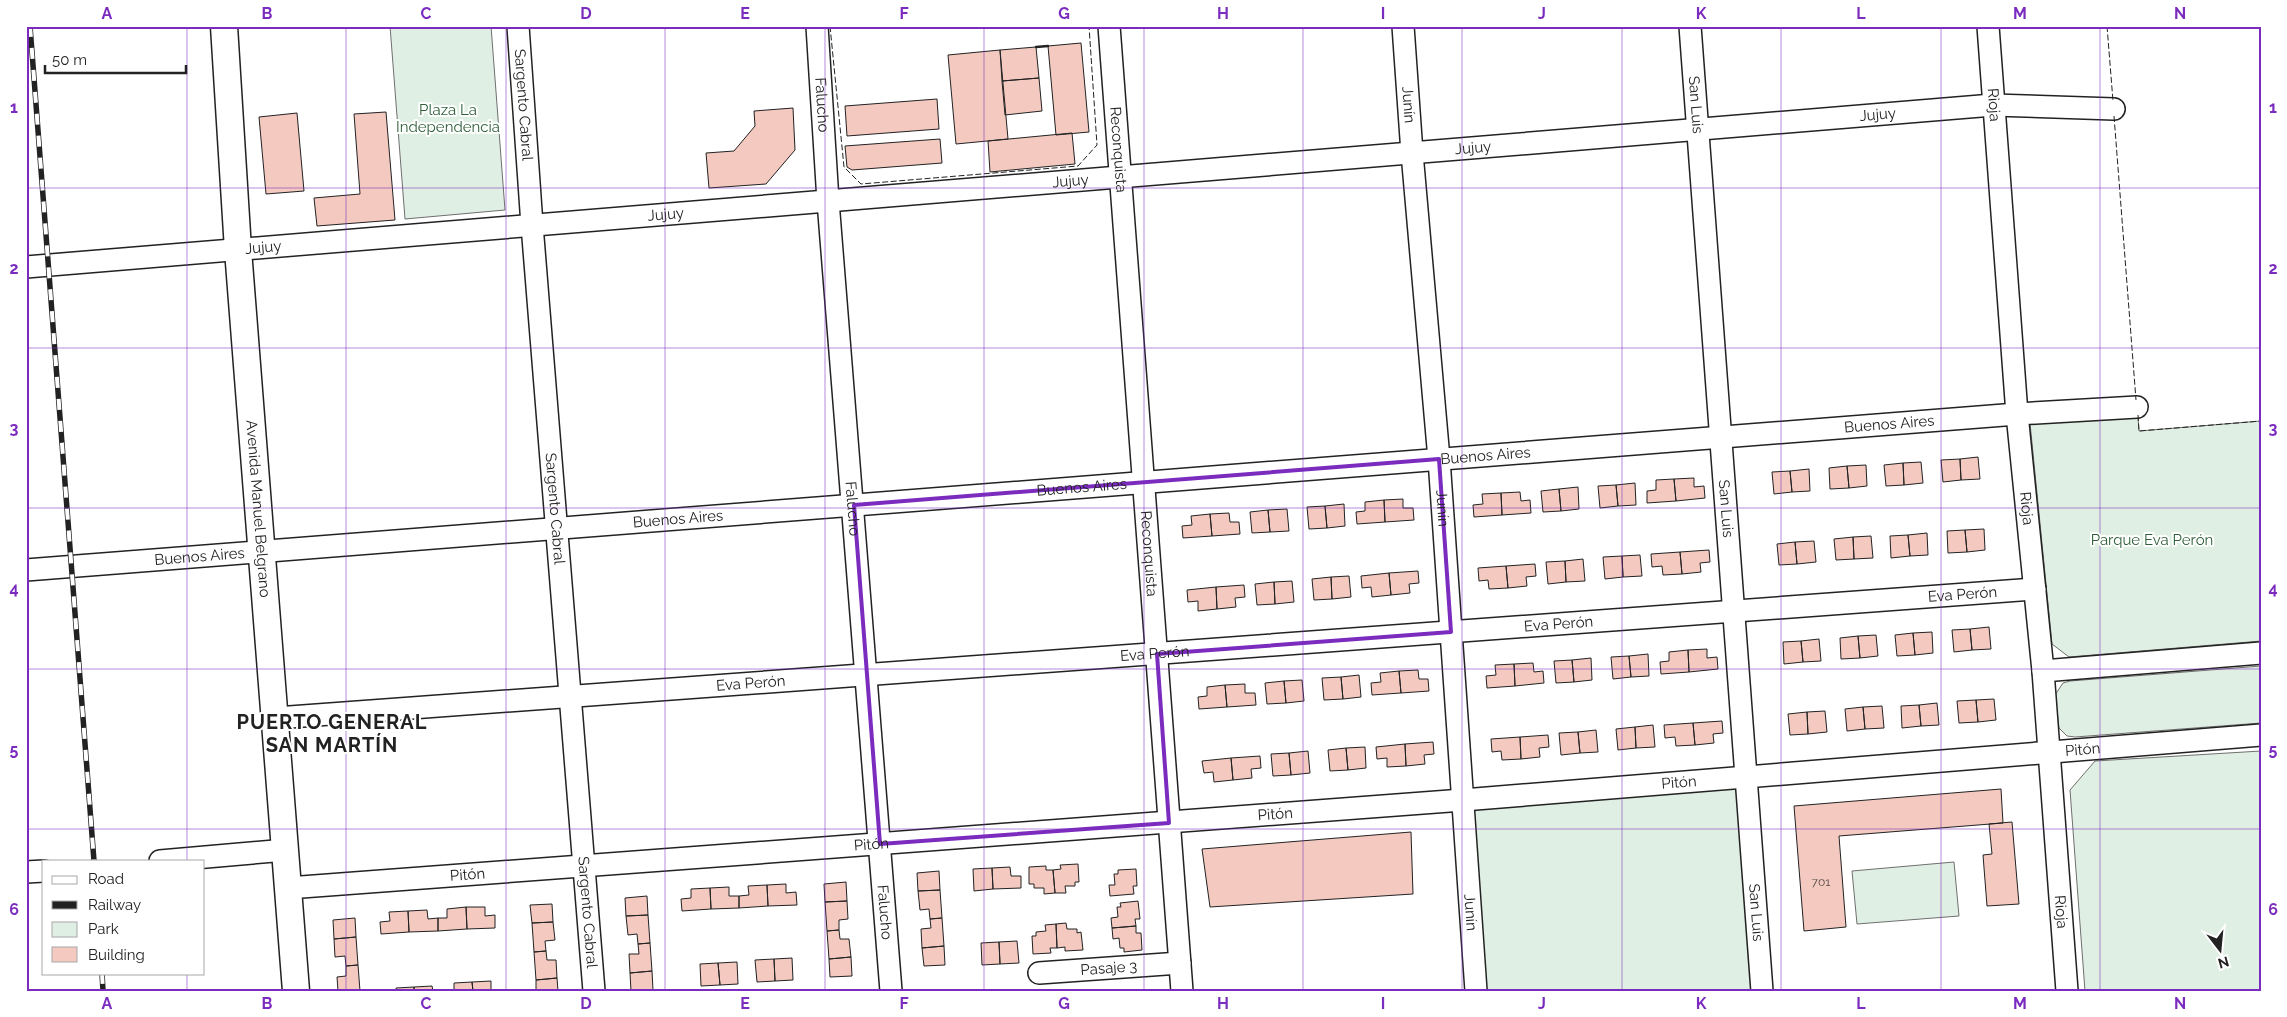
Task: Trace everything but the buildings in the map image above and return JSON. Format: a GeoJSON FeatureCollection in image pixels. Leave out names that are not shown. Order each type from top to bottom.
{"type":"FeatureCollection","features":[{"type":"Feature","properties":{"kind":"main road","name":"Avenida Manuel Belgrano"},"geometry":{"type":"LineString","coordinates":[[224,26],[238,250],[296,991]]}},
{"type":"Feature","properties":{"kind":"street","name":"Sargento Cabral"},"geometry":{"type":"LineString","coordinates":[[518,26],[532,225],[594,991]]}},
{"type":"Feature","properties":{"kind":"street","name":"Falucho"},"geometry":{"type":"LineString","coordinates":[[817,26],[828,201],[892,991]]}},
{"type":"Feature","properties":{"kind":"street","name":"Reconquista"},"geometry":{"type":"LineString","coordinates":[[1109,26],[1182,991]]}},
{"type":"Feature","properties":{"kind":"street","name":"Junín"},"geometry":{"type":"LineString","coordinates":[[1403,26],[1412,153],[1439,459],[1476,991]]}},
{"type":"Feature","properties":{"kind":"street","name":"San Luis"},"geometry":{"type":"LineString","coordinates":[[1690,26],[1696,129],[1762,991]]}},
{"type":"Feature","properties":{"kind":"street","name":"Rioja"},"geometry":{"type":"LineString","coordinates":[[1988,26],[2017,414],[2043,670],[2067,991]]}},
{"type":"Feature","properties":{"kind":"street","name":"Jujuy"},"geometry":{"type":"LineString","coordinates":[[26,267],[1993,105],[2114,109]]}},
{"type":"Feature","properties":{"kind":"street","name":"Buenos Aires"},"geometry":{"type":"LineString","coordinates":[[26,570],[2017,414],[2137,407]]}},
{"type":"Feature","properties":{"kind":"street","name":"Eva Perón"},"geometry":{"type":"LineString","coordinates":[[276,718],[2035,589]]}},
{"type":"Feature","properties":{"kind":"street"},"geometry":{"type":"LineString","coordinates":[[2043,670],[2261,653]]}},
{"type":"Feature","properties":{"kind":"street","name":"Pitón"},"geometry":{"type":"LineString","coordinates":[[288,888],[1463,800],[2261,735]]}},
{"type":"Feature","properties":{"kind":"street"},"geometry":{"type":"LineString","coordinates":[[171,860],[286,850]]}},
{"type":"Feature","properties":{"kind":"street"},"geometry":{"type":"LineString","coordinates":[[26,872],[42,871]]}},
{"type":"Feature","properties":{"kind":"street","name":"Pasaje 3"},"geometry":{"type":"LineString","coordinates":[[1039,973],[1180,963]]}},
{"type":"Feature","properties":{"kind":"highlighted area"},"geometry":{"type":"Polygon","coordinates":[[[1439,459],[1451,632],[1157,654],[1169,823],[880,844],[854,505],[1439,459]]]}},
{"type":"Feature","properties":{"kind":"green space","name":"Plaza La Independencia"},"geometry":{"type":"Polygon","coordinates":[[[390,26],[491,26],[505,210],[405,219],[390,26]]]}},
{"type":"Feature","properties":{"kind":"green space","name":"Parque Eva Perón"},"geometry":{"type":"Polygon","coordinates":[[[2138,417],[2139,431],[2261,421],[2261,641],[2069,657],[2052,644],[2030,423],[2138,417]]]}},
{"type":"Feature","properties":{"kind":"green space"},"geometry":{"type":"Polygon","coordinates":[[[2261,666],[2261,723],[2075,737],[2067,736],[2059,728],[2055,695],[2063,683],[2261,666]]]}},
{"type":"Feature","properties":{"kind":"green space"},"geometry":{"type":"Polygon","coordinates":[[[2261,751],[2261,991],[2085,991],[2070,790],[2095,761],[2261,751]]]}},
{"type":"Feature","properties":{"kind":"green space"},"geometry":{"type":"Polygon","coordinates":[[[1746,778],[1762,991],[1476,991],[1463,800],[1746,778]]]}},
{"type":"Feature","properties":{"kind":"green space"},"geometry":{"type":"Polygon","coordinates":[[[1954,862],[1959,916],[1857,924],[1852,871],[1954,862]]]}},
{"type":"Feature","properties":{"kind":"railway"},"geometry":{"type":"LineString","coordinates":[[30,26],[94,860]]}},
{"type":"Feature","properties":{"kind":"railway"},"geometry":{"type":"LineString","coordinates":[[102,974],[103,991]]}},
{"type":"Feature","properties":{"kind":"fence"},"geometry":{"type":"LineString","coordinates":[[830,26],[844,167],[861,184],[1078,166],[1097,145],[1089,26]]}},
{"type":"Feature","properties":{"kind":"fence"},"geometry":{"type":"LineString","coordinates":[[2107,26],[2113,101]]}},
{"type":"Feature","properties":{"kind":"fence"},"geometry":{"type":"LineString","coordinates":[[2114,116],[2136,400]]}},
{"type":"Feature","properties":{"kind":"fence"},"geometry":{"type":"LineString","coordinates":[[2138,415],[2139,431],[2261,421]]}},
{"type":"Feature","properties":{"kind":"wall"},"geometry":{"type":"LineString","coordinates":[[1036,47],[1048,46]]}},
{"type":"Feature","properties":{"kind":"district","name":"PUERTO GENERAL SAN MARTÍN"},"geometry":{"type":"Point","coordinates":[332,734]}}]}
